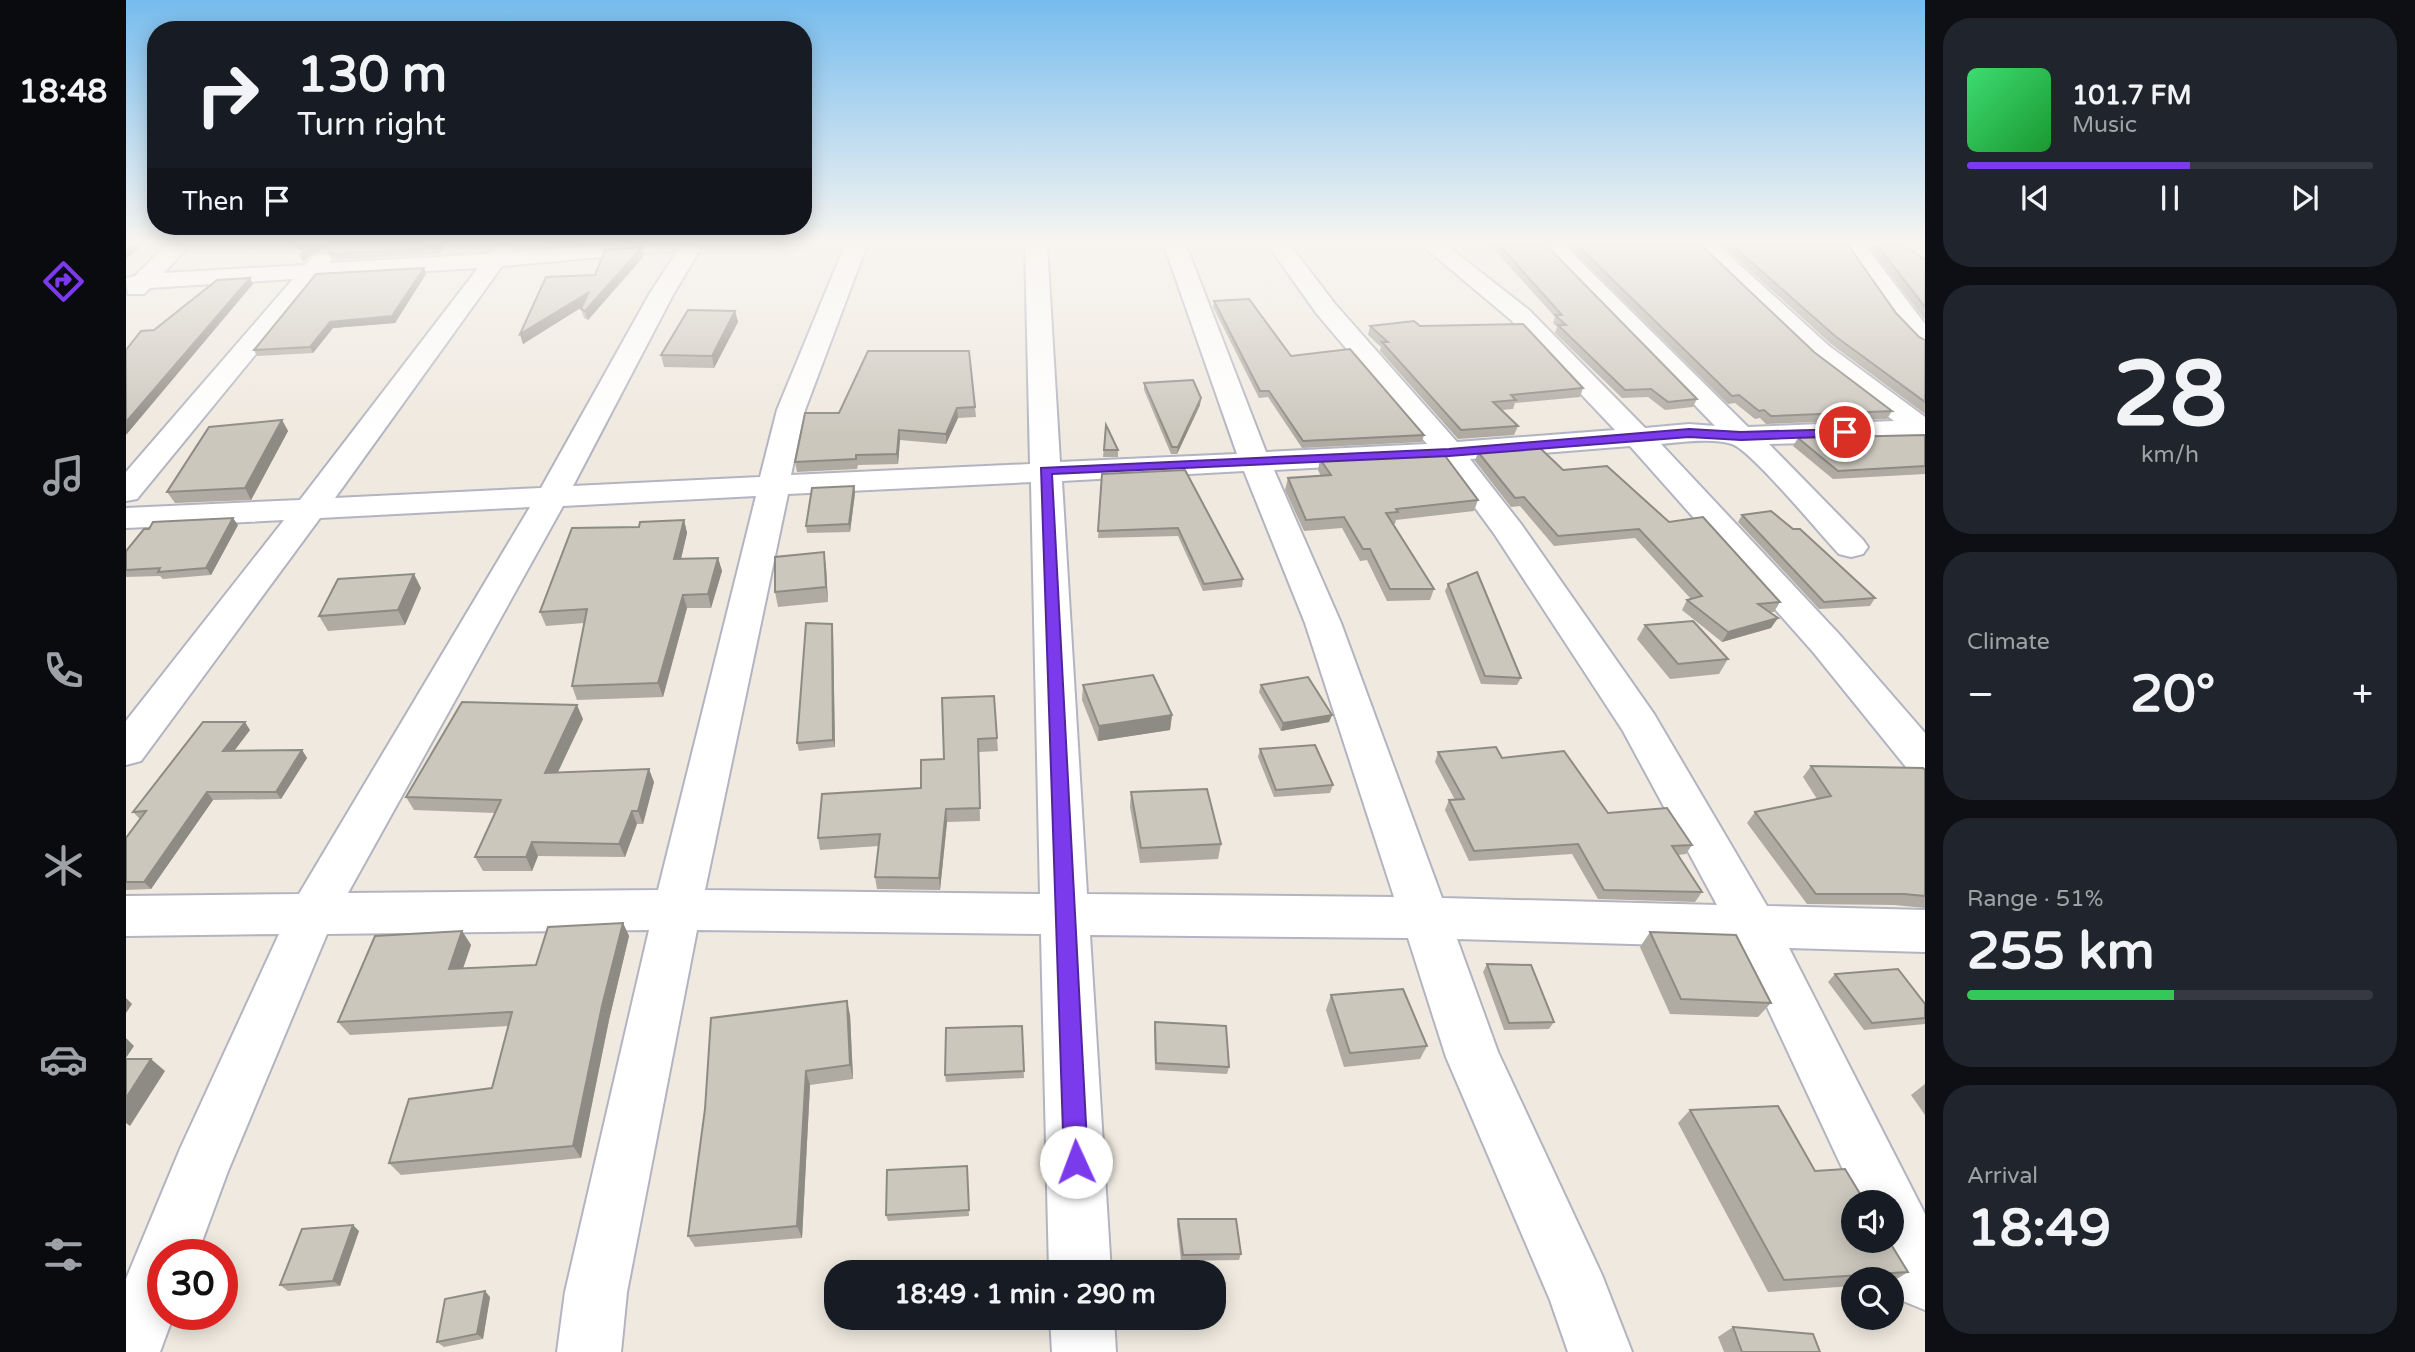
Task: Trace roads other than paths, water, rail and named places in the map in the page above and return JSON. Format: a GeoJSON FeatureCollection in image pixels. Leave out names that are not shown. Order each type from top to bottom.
{"type":"FeatureCollection","features":[{"type":"Feature","properties":{"kind":"street"},"geometry":{"type":"LineString","coordinates":[[126,492],[280,308]]}},
{"type":"Feature","properties":{"kind":"street"},"geometry":{"type":"LineString","coordinates":[[126,750],[386,409],[459,308]]}},
{"type":"Feature","properties":{"kind":"street"},"geometry":{"type":"LineString","coordinates":[[172,1239],[205,1156],[311,916],[552,497],[654,308]]}},
{"type":"Feature","properties":{"kind":"street"},"geometry":{"type":"LineString","coordinates":[[589,1352],[596,1292],[677,910],[791,410],[831,308]]}},
{"type":"Feature","properties":{"kind":"street"},"geometry":{"type":"LineString","coordinates":[[1039,308],[1080,1260]]}},
{"type":"Feature","properties":{"kind":"street"},"geometry":{"type":"LineString","coordinates":[[1198,308],[1255,462],[1323,623],[1473,1056],[1580,1297],[1600,1352]]}},
{"type":"Feature","properties":{"kind":"street"},"geometry":{"type":"LineString","coordinates":[[1325,308],[1449,452],[1509,531],[1640,724],[1754,926],[1882,1190]]}},
{"type":"Feature","properties":{"kind":"street"},"geometry":{"type":"LineString","coordinates":[[1511,308],[1637,436],[1826,643],[1925,761]]}},
{"type":"Feature","properties":{"kind":"street"},"geometry":{"type":"LineString","coordinates":[[1614,308],[1741,436],[1766,456],[1851,547]]}},
{"type":"Feature","properties":{"kind":"street"},"geometry":{"type":"LineString","coordinates":[[1772,308],[1813,346],[1924,430]]}},
{"type":"Feature","properties":{"kind":"street"},"geometry":{"type":"LineString","coordinates":[[1898,308],[1925,340]]}},
{"type":"Feature","properties":{"kind":"street"},"geometry":{"type":"LineString","coordinates":[[126,517],[1449,452],[1689,433],[1741,436],[1924,430]]}},
{"type":"Feature","properties":{"kind":"street"},"geometry":{"type":"LineString","coordinates":[[126,916],[677,910],[1066,913],[1424,918],[1925,931]]}},
{"type":"Feature","properties":{"kind":"street"},"geometry":{"type":"LineString","coordinates":[[1904,1236],[1925,1279]]}},
{"type":"Feature","properties":{"kind":"street"},"geometry":{"type":"LineString","coordinates":[[128,1352],[147,1304]]}},
{"type":"Feature","properties":{"kind":"street"},"geometry":{"type":"LineString","coordinates":[[1083,1330],[1084,1352]]}}]}
